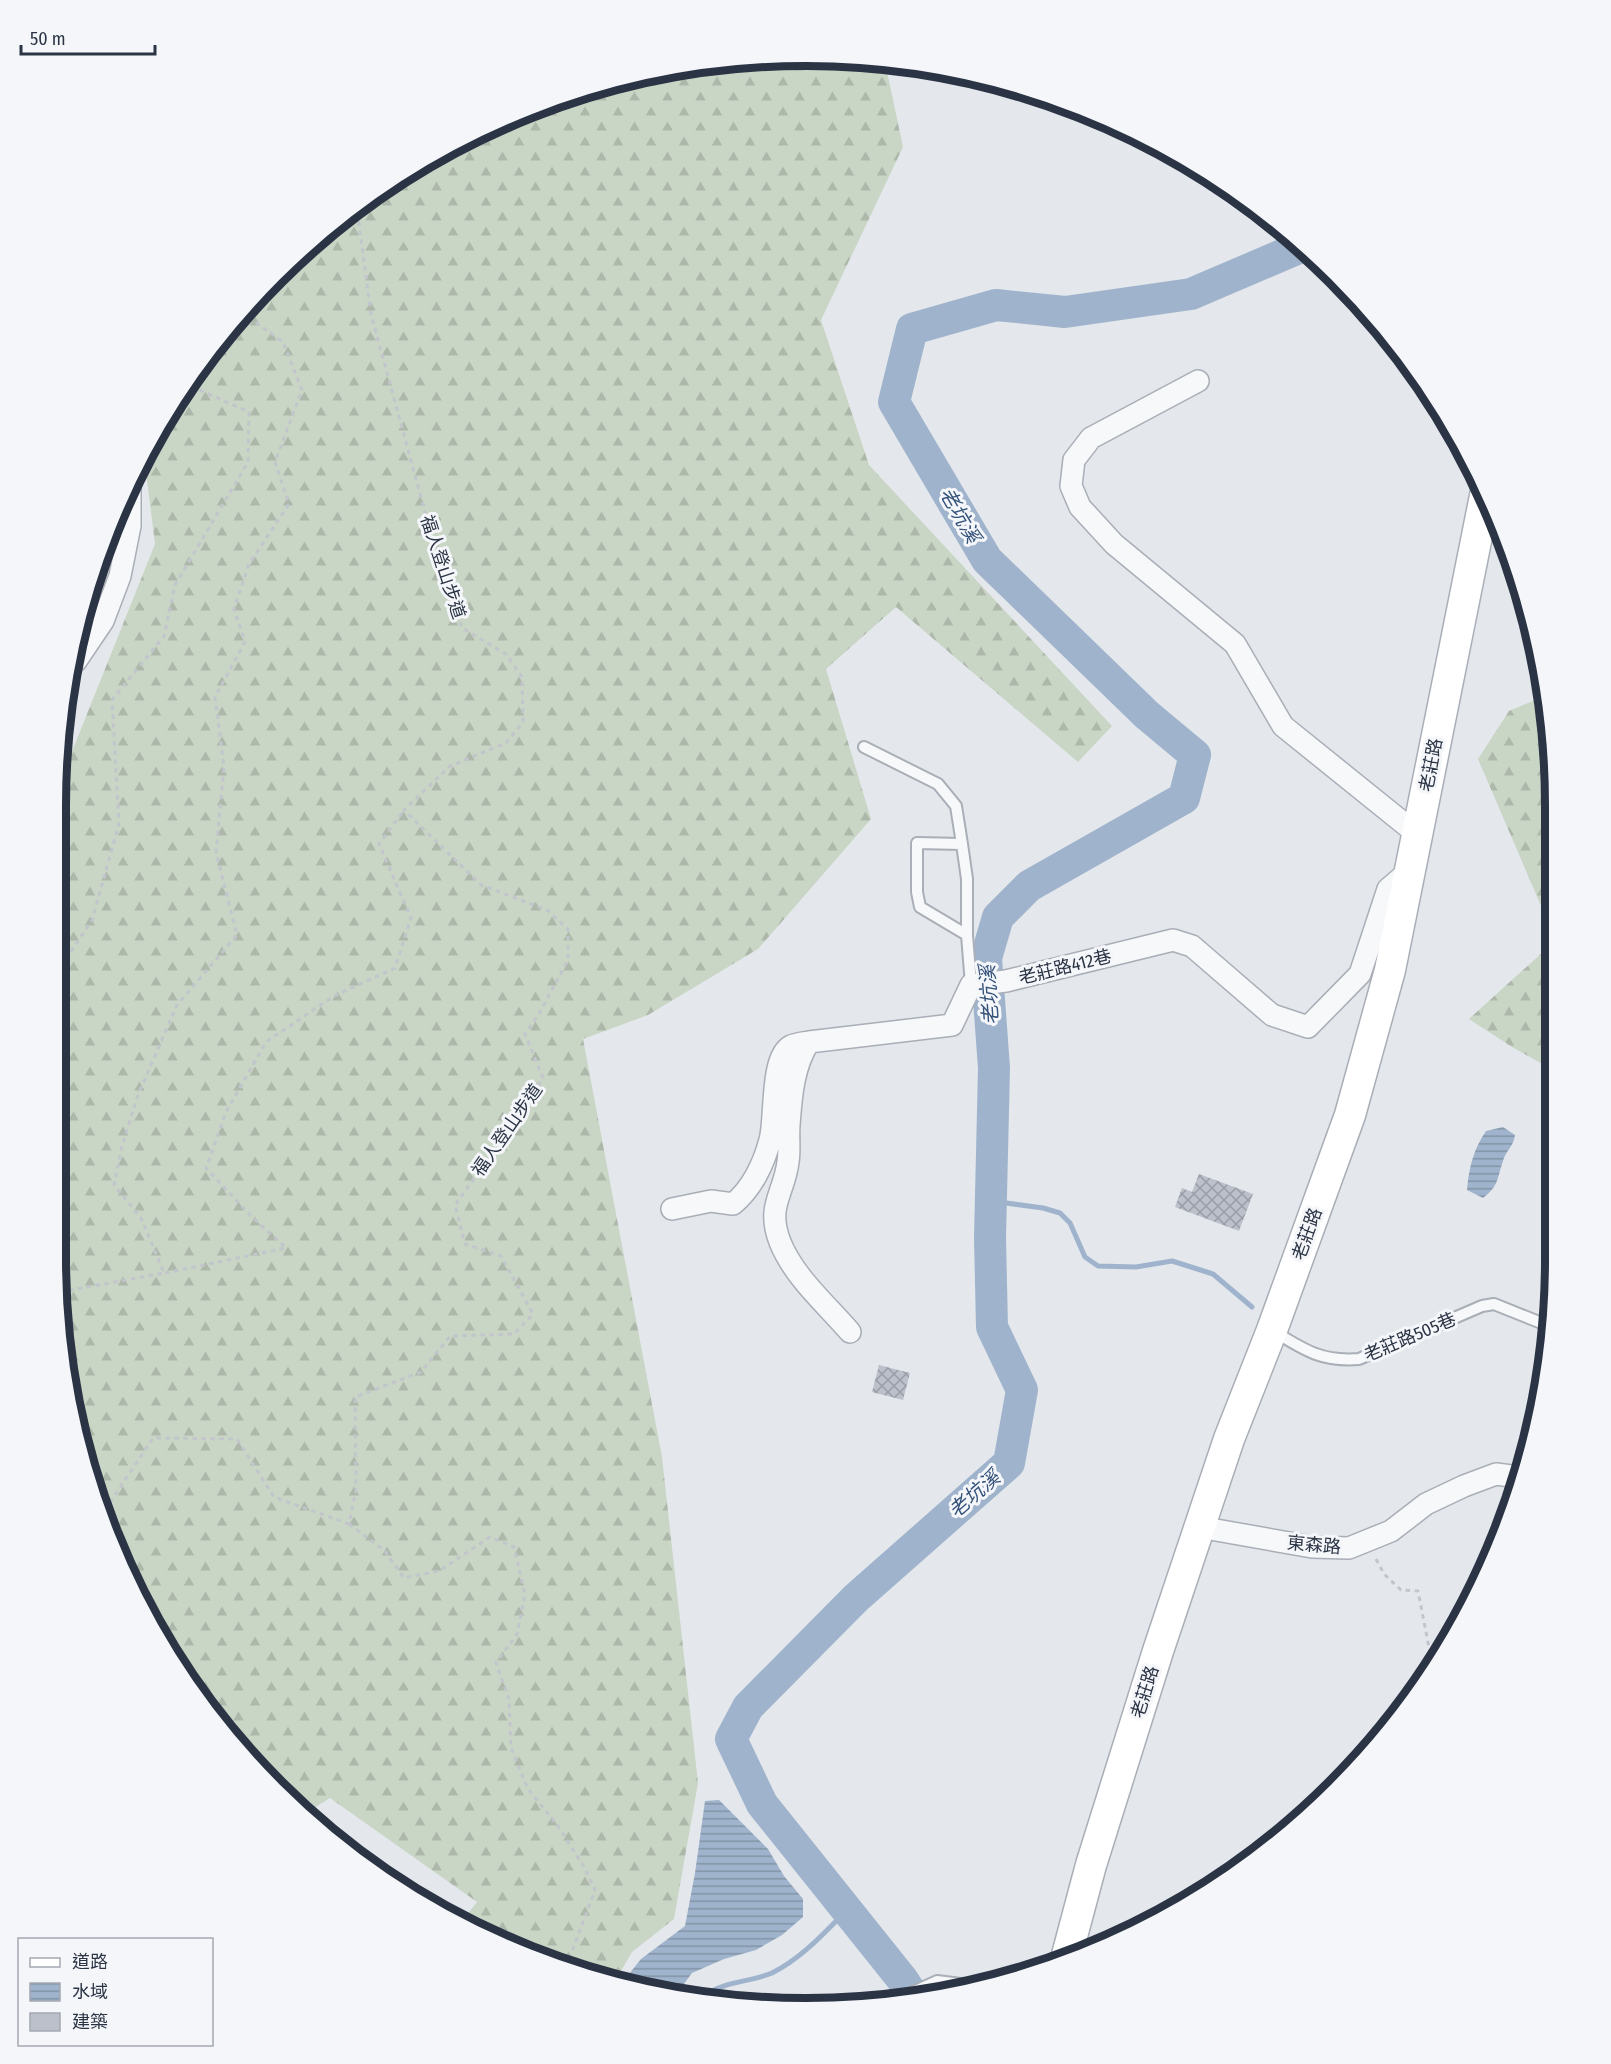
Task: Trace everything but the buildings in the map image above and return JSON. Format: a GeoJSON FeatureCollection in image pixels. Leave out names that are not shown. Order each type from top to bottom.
{"type":"FeatureCollection","features":[{"type":"Feature","properties":{"kind":"street"},"geometry":{"type":"LineString","coordinates":[[1197,381],[1091,438],[1074,460],[1071,486],[1080,507],[1114,544],[1235,644],[1283,726],[1417,834]]}},
{"type":"Feature","properties":{"kind":"street"},"geometry":{"type":"LineString","coordinates":[[82,652],[103,621],[120,576],[130,526],[130,505]]}},
{"type":"Feature","properties":{"kind":"street","name":"老莊路"},"geometry":{"type":"LineString","coordinates":[[1069,1949],[1091,1865],[1158,1651],[1229,1439],[1272,1330],[1350,1115],[1390,970],[1483,508]]}},
{"type":"Feature","properties":{"kind":"street","name":"老莊路412巷"},"geometry":{"type":"LineString","coordinates":[[971,985],[1006,981],[1173,940],[1192,946],[1272,1015],[1308,1027],[1360,974],[1388,889],[1409,871]]}},
{"type":"Feature","properties":{"kind":"street"},"geometry":{"type":"LineString","coordinates":[[672,1209],[711,1201],[733,1204],[742,1197],[752,1183],[770,1141],[776,1079],[783,1054],[790,1046],[952,1024],[971,985]]}},
{"type":"Feature","properties":{"kind":"street"},"geometry":{"type":"LineString","coordinates":[[809,1042],[801,1053],[795,1077],[789,1126],[788,1162],[777,1198],[775,1220],[781,1243],[808,1286],[850,1332]]}},
{"type":"Feature","properties":{"kind":"street","name":"東森路"},"geometry":{"type":"LineString","coordinates":[[1200,1527],[1312,1547],[1349,1548],[1391,1531],[1426,1504],[1464,1486],[1496,1473],[1512,1476]]}},
{"type":"Feature","properties":{"kind":"lane"},"geometry":{"type":"LineString","coordinates":[[864,747],[938,784],[956,806],[967,879],[967,935],[971,985]]}},
{"type":"Feature","properties":{"kind":"lane"},"geometry":{"type":"LineString","coordinates":[[962,844],[917,843],[917,892],[920,907],[967,935]]}},
{"type":"Feature","properties":{"kind":"lane","name":"老莊路505巷"},"geometry":{"type":"LineString","coordinates":[[1272,1330],[1307,1352],[1339,1361],[1359,1359],[1482,1306],[1494,1304],[1542,1323]]}},
{"type":"Feature","properties":{"kind":"lane"},"geometry":{"type":"LineString","coordinates":[[919,1989],[937,1981],[954,1983]]}},
{"type":"Feature","properties":{"kind":"path","name":"福人登山步道"},"geometry":{"type":"LineString","coordinates":[[349,1524],[356,1490],[355,1397],[421,1372],[450,1336],[514,1334],[533,1314],[501,1256],[465,1244],[455,1205],[543,1078],[525,1035],[568,960],[568,929],[547,910],[481,885],[404,810],[450,766],[506,744],[523,722],[522,678],[506,654],[462,628],[435,549],[371,314],[358,217]]}},
{"type":"Feature","properties":{"kind":"path"},"geometry":{"type":"LineString","coordinates":[[164,1273],[141,1218],[114,1185],[122,1146],[138,1095],[177,1005],[237,935],[216,852],[224,767],[215,697],[246,642],[234,609],[249,564],[289,504],[275,462],[302,390],[283,342],[250,318]]}},
{"type":"Feature","properties":{"kind":"path"},"geometry":{"type":"LineString","coordinates":[[66,959],[92,920],[119,824],[112,700],[164,636],[175,585],[248,462],[249,412],[196,388]]}},
{"type":"Feature","properties":{"kind":"path"},"geometry":{"type":"LineString","coordinates":[[67,1291],[286,1248],[249,1214],[206,1168],[226,1112],[266,1042],[334,996],[395,968],[411,918],[379,844],[404,810]]}},
{"type":"Feature","properties":{"kind":"path"},"geometry":{"type":"LineString","coordinates":[[108,1505],[153,1438],[237,1439],[274,1497],[349,1524],[385,1551],[404,1578],[439,1571],[490,1537],[514,1547],[525,1594],[517,1634],[496,1663],[509,1699],[511,1748],[528,1789],[558,1826],[584,1867],[595,1890],[569,1959]]}},
{"type":"Feature","properties":{"kind":"path"},"geometry":{"type":"LineString","coordinates":[[1367,1541],[1384,1574],[1401,1590],[1418,1591],[1430,1653]]}},
{"type":"Feature","properties":{"kind":"green space"},"geometry":{"type":"Polygon","coordinates":[[[806,66],[887,71],[903,147],[821,320],[869,465],[1112,726],[1078,762],[896,607],[826,669],[871,819],[758,949],[648,1015],[583,1039],[662,1457],[698,1783],[674,1919],[632,1952],[619,1974],[568,1959],[478,1922],[466,1916],[477,1902],[330,1798],[313,1809],[250,1746],[219,1709],[191,1669],[142,1586],[105,1496],[80,1403],[72,1355],[68,1307],[66,1258],[68,762],[155,544],[146,471],[191,395],[219,355],[283,283],[355,219],[395,191],[478,142],[568,105],[614,91],[709,72],[757,68],[806,66]]]}},
{"type":"Feature","properties":{"kind":"green space"},"geometry":{"type":"Polygon","coordinates":[[[1537,699],[1545,806],[1545,915],[1478,759],[1509,711],[1537,699]]]}},
{"type":"Feature","properties":{"kind":"green space"},"geometry":{"type":"Polygon","coordinates":[[[1545,950],[1545,1065],[1469,1019],[1545,950]]]}},
{"type":"Feature","properties":{"kind":"water"},"geometry":{"type":"Polygon","coordinates":[[[1503,1127],[1515,1135],[1514,1139],[1504,1157],[1495,1186],[1483,1198],[1467,1190],[1472,1159],[1486,1131],[1503,1127]]]}},
{"type":"Feature","properties":{"kind":"water"},"geometry":{"type":"Polygon","coordinates":[[[719,1800],[768,1849],[784,1876],[803,1899],[803,1917],[782,1935],[756,1950],[724,1959],[692,1973],[681,1987],[627,1976],[641,1959],[685,1926],[705,1801],[719,1800]]]}},
{"type":"Feature","properties":{"kind":"waterway","name":"老坑溪"},"geometry":{"type":"LineString","coordinates":[[910,1991],[762,1804],[731,1739],[748,1707],[856,1598],[1009,1463],[1022,1390],[992,1327],[990,1238],[994,1068],[986,958],[998,917],[1029,886],[1184,798],[1195,755],[1147,715],[987,560],[894,402],[912,329],[996,305],[1065,312],[1191,294],[1293,250]]}},
{"type":"Feature","properties":{"kind":"waterway"},"geometry":{"type":"LineString","coordinates":[[991,1201],[1043,1208],[1060,1213],[1070,1223],[1085,1257],[1098,1266],[1136,1267],[1172,1261],[1213,1274],[1252,1307]]}},
{"type":"Feature","properties":{"kind":"waterway"},"geometry":{"type":"LineString","coordinates":[[710,1992],[729,1984],[764,1976],[783,1967],[812,1944],[847,1910]]}}]}
